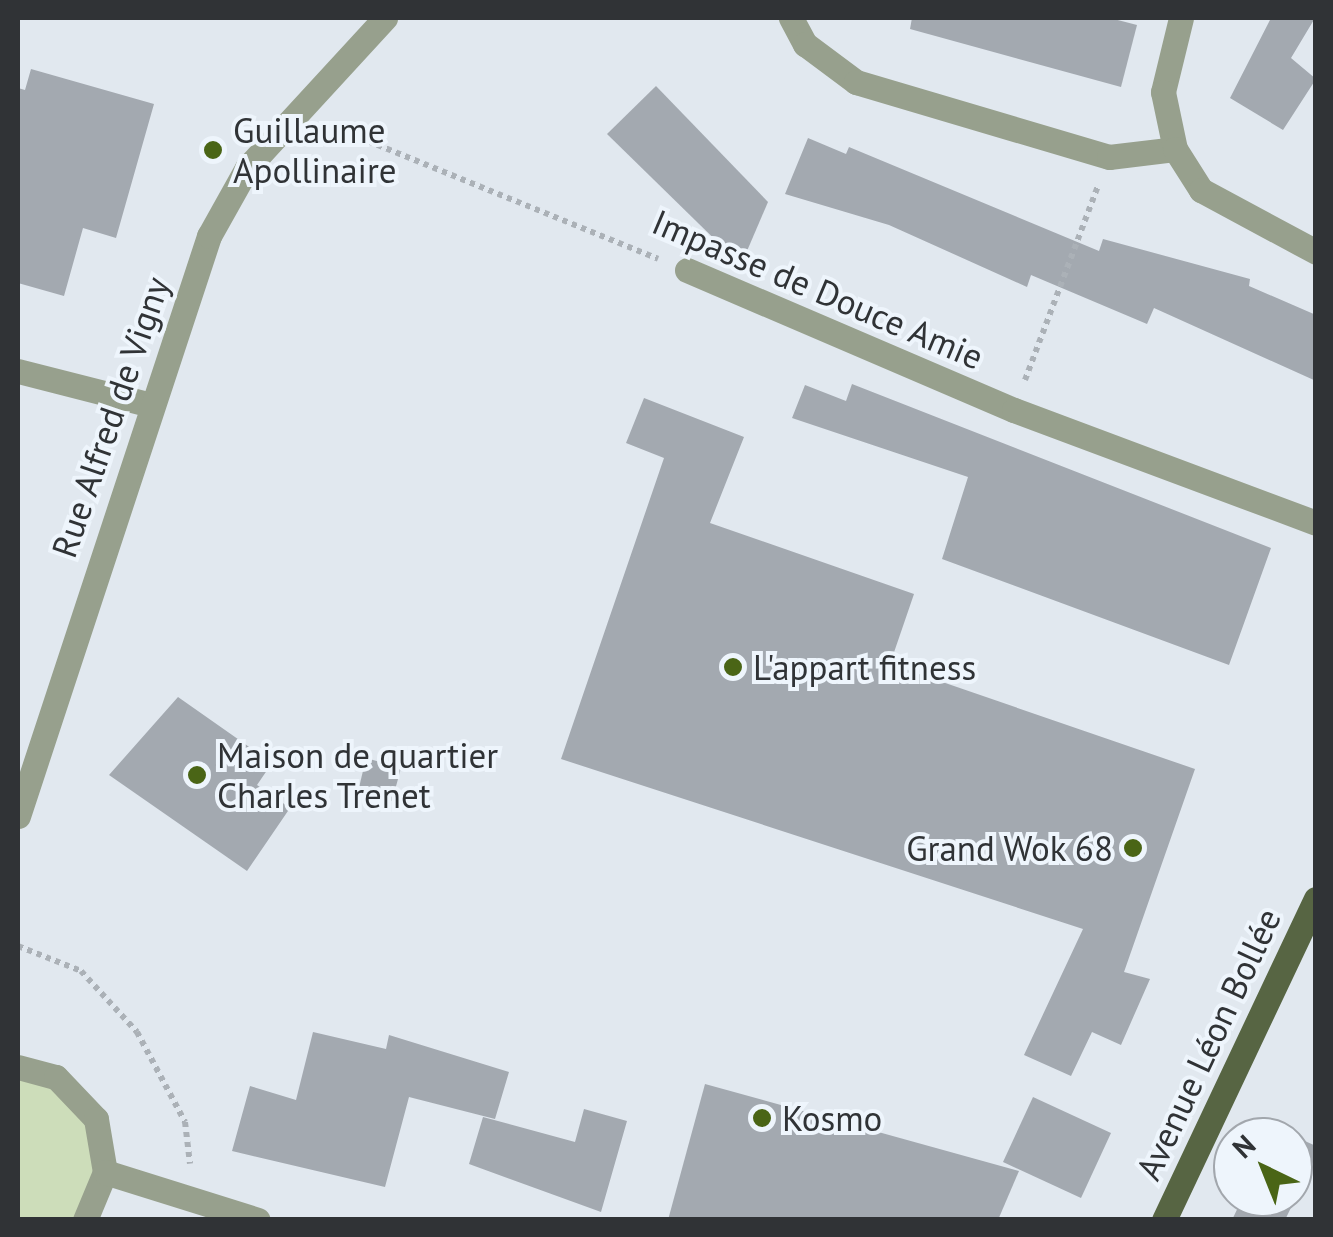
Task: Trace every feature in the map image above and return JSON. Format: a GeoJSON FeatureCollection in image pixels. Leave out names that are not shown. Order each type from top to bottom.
{"type":"FeatureCollection","features":[{"type":"Feature","properties":{"kind":"main road","name":"Avenue Léon Bollée"},"geometry":{"type":"LineString","coordinates":[[1164,1220],[1316,899]]}},
{"type":"Feature","properties":{"kind":"street","name":"Rue Alfred de Vigny"},"geometry":{"type":"LineString","coordinates":[[329,72],[358,18]]}},
{"type":"Feature","properties":{"kind":"street","name":"Rue Alfred de Vigny"},"geometry":{"type":"LineString","coordinates":[[18,816],[209,236],[298,108],[385,18]]}},
{"type":"Feature","properties":{"kind":"street"},"geometry":{"type":"LineString","coordinates":[[791,18],[805,44],[856,82],[1109,157],[1175,148]]}},
{"type":"Feature","properties":{"kind":"street"},"geometry":{"type":"LineString","coordinates":[[1181,18],[1163,92],[1175,148],[1202,190],[1316,252]]}},
{"type":"Feature","properties":{"kind":"street","name":"Impasse de Douce Amie"},"geometry":{"type":"LineString","coordinates":[[687,270],[1014,410],[1316,522]]}},
{"type":"Feature","properties":{"kind":"street"},"geometry":{"type":"LineString","coordinates":[[18,371],[151,406]]}},
{"type":"Feature","properties":{"kind":"street"},"geometry":{"type":"LineString","coordinates":[[18,1067],[77,1093],[100,1130],[104,1172],[84,1220]]}},
{"type":"Feature","properties":{"kind":"street"},"geometry":{"type":"LineString","coordinates":[[104,1172],[258,1220]]}},
{"type":"Feature","properties":{"kind":"path","name":"Impasse de Douce Amie"},"geometry":{"type":"LineString","coordinates":[[298,108],[687,270]]}},
{"type":"Feature","properties":{"kind":"path"},"geometry":{"type":"LineString","coordinates":[[1014,410],[1109,157]]}},
{"type":"Feature","properties":{"kind":"path"},"geometry":{"type":"LineString","coordinates":[[18,946],[80,971],[147,1047],[185,1122],[192,1202]]}},
{"type":"Feature","properties":{"kind":"green space"},"geometry":{"type":"Polygon","coordinates":[[[18,1067],[56,1077],[103,1141],[85,1219],[18,1219],[18,1067]]]}},
{"type":"Feature","properties":{"kind":"building"},"geometry":{"type":"Polygon","coordinates":[[[912,18],[1110,18],[1137,25],[1121,87],[910,29],[912,18]]]}},
{"type":"Feature","properties":{"kind":"building"},"geometry":{"type":"Polygon","coordinates":[[[1271,18],[1315,18],[1291,58],[1316,79],[1283,130],[1230,98],[1271,18]]]}},
{"type":"Feature","properties":{"kind":"building"},"geometry":{"type":"Polygon","coordinates":[[[31,69],[154,104],[116,238],[83,228],[64,296],[18,283],[18,88],[25,90],[31,69]]]}},
{"type":"Feature","properties":{"kind":"building"},"geometry":{"type":"Polygon","coordinates":[[[656,86],[768,202],[741,265],[607,134],[656,86]]]}},
{"type":"Feature","properties":{"kind":"building"},"geometry":{"type":"Polygon","coordinates":[[[808,138],[846,154],[849,147],[1099,251],[1103,239],[1250,279],[1249,286],[1316,315],[1316,381],[1154,308],[1147,324],[1031,275],[1027,287],[889,225],[785,194],[808,138]]]}},
{"type":"Feature","properties":{"kind":"building"},"geometry":{"type":"Polygon","coordinates":[[[852,384],[1271,548],[1229,665],[942,559],[968,477],[792,418],[805,385],[846,401],[852,384]]]}},
{"type":"Feature","properties":{"kind":"building"},"geometry":{"type":"Polygon","coordinates":[[[644,398],[744,437],[710,523],[914,594],[890,664],[1195,769],[1124,972],[1150,979],[1121,1045],[1092,1032],[1071,1076],[1024,1055],[1083,929],[561,759],[664,458],[626,443],[644,398]]]}},
{"type":"Feature","properties":{"kind":"building","name":"Maison de quartier Charles Trenet"},"geometry":{"type":"Polygon","coordinates":[[[178,697],[272,763],[257,785],[290,808],[247,871],[109,775],[178,697]]]}},
{"type":"Feature","properties":{"kind":"building"},"geometry":{"type":"Polygon","coordinates":[[[366,758],[401,768],[392,801],[358,792],[366,758]]]}},
{"type":"Feature","properties":{"kind":"building"},"geometry":{"type":"Polygon","coordinates":[[[313,1032],[386,1049],[389,1035],[509,1072],[495,1119],[409,1097],[385,1187],[232,1151],[250,1086],[296,1100],[313,1032]]]}},
{"type":"Feature","properties":{"kind":"building","name":"Kosmo"},"geometry":{"type":"Polygon","coordinates":[[[705,1084],[1019,1171],[998,1220],[668,1220],[705,1084]]]}},
{"type":"Feature","properties":{"kind":"building"},"geometry":{"type":"Polygon","coordinates":[[[1033,1097],[1111,1133],[1081,1198],[1003,1162],[1033,1097]]]}},
{"type":"Feature","properties":{"kind":"building"},"geometry":{"type":"Polygon","coordinates":[[[584,1109],[627,1121],[601,1212],[469,1164],[483,1117],[575,1142],[584,1109]]]}},
{"type":"Feature","properties":{"kind":"building"},"geometry":{"type":"Polygon","coordinates":[[[1233,1217],[1286,1217],[1285,1220],[1232,1220],[1233,1217]]]}},
{"type":"Feature","properties":{"kind":"place","name":"Guillaume Apollinaire"},"geometry":{"type":"Point","coordinates":[213,150]}},
{"type":"Feature","properties":{"kind":"place","name":"L'appart fitness"},"geometry":{"type":"Point","coordinates":[733,667]}},
{"type":"Feature","properties":{"kind":"place","name":"Maison de quartier Charles Trenet"},"geometry":{"type":"Point","coordinates":[197,775]}},
{"type":"Feature","properties":{"kind":"place","name":"Grand Wok 68"},"geometry":{"type":"Point","coordinates":[1133,848]}},
{"type":"Feature","properties":{"kind":"place","name":"Kosmo"},"geometry":{"type":"Point","coordinates":[762,1118]}}]}
